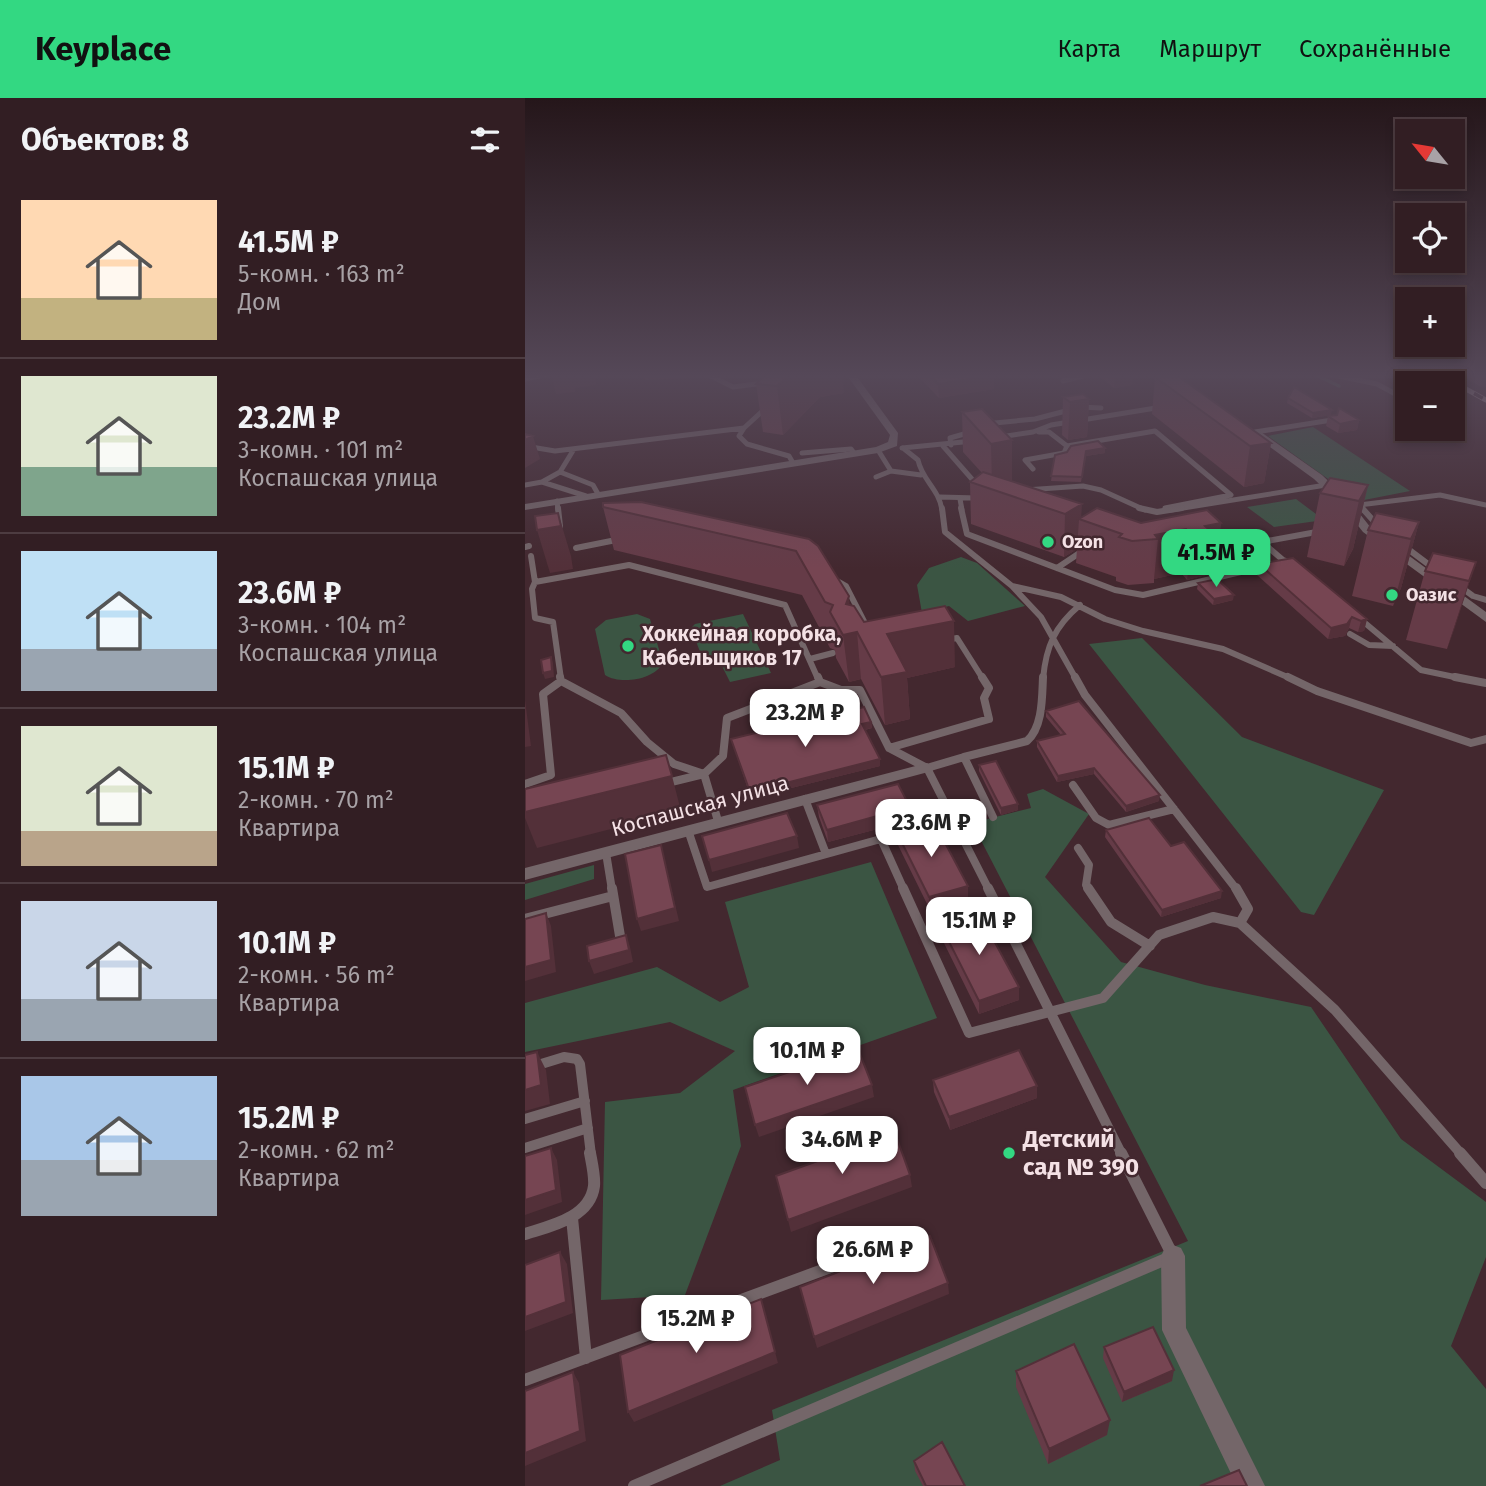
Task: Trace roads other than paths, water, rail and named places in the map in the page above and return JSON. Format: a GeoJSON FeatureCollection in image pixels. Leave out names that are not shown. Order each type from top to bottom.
{"type":"FeatureCollection","features":[{"type":"Feature","properties":{"kind":"street"},"geometry":{"type":"LineString","coordinates":[[525,507],[878,450],[898,446],[896,439]]}},
{"type":"Feature","properties":{"kind":"street"},"geometry":{"type":"LineString","coordinates":[[1264,439],[1353,505],[1362,531],[1486,618]]}},
{"type":"Feature","properties":{"kind":"street","name":"Коспашская улица"},"geometry":{"type":"LineString","coordinates":[[525,874],[927,768]]}},
{"type":"Feature","properties":{"kind":"street"},"geometry":{"type":"LineString","coordinates":[[1173,1256],[1174,1330],[1251,1486]]}},
{"type":"Feature","properties":{"kind":"lane"},"geometry":{"type":"LineString","coordinates":[[525,446],[555,451],[657,439]]}},
{"type":"Feature","properties":{"kind":"lane"},"geometry":{"type":"LineString","coordinates":[[742,439],[747,444],[789,456],[793,463]]}},
{"type":"Feature","properties":{"kind":"lane"},"geometry":{"type":"LineString","coordinates":[[950,439],[951,445]]}},
{"type":"Feature","properties":{"kind":"lane"},"geometry":{"type":"LineString","coordinates":[[1058,439],[1067,446],[1109,439]]}},
{"type":"Feature","properties":{"kind":"lane"},"geometry":{"type":"LineString","coordinates":[[1164,439],[1231,495],[1170,505],[1165,507],[1166,511]]}},
{"type":"Feature","properties":{"kind":"lane"},"geometry":{"type":"LineString","coordinates":[[898,446],[943,446],[978,440]]}},
{"type":"Feature","properties":{"kind":"lane"},"geometry":{"type":"LineString","coordinates":[[898,446],[918,460],[921,475],[940,497],[942,527],[950,538],[1012,586],[1041,617],[1084,695],[1245,900],[1248,909],[1240,923]]}},
{"type":"Feature","properties":{"kind":"lane"},"geometry":{"type":"LineString","coordinates":[[940,497],[988,498],[943,446]]}},
{"type":"Feature","properties":{"kind":"lane"},"geometry":{"type":"LineString","coordinates":[[1033,469],[1024,460],[1064,453],[1067,446]]}},
{"type":"Feature","properties":{"kind":"lane"},"geometry":{"type":"LineString","coordinates":[[525,485],[542,482],[560,472],[574,449]]}},
{"type":"Feature","properties":{"kind":"lane"},"geometry":{"type":"LineString","coordinates":[[781,453],[851,449],[854,453]]}},
{"type":"Feature","properties":{"kind":"lane"},"geometry":{"type":"LineString","coordinates":[[878,450],[891,471]]}},
{"type":"Feature","properties":{"kind":"lane"},"geometry":{"type":"LineString","coordinates":[[801,453],[815,460]]}},
{"type":"Feature","properties":{"kind":"lane"},"geometry":{"type":"LineString","coordinates":[[876,477],[891,471],[921,475]]}},
{"type":"Feature","properties":{"kind":"lane"},"geometry":{"type":"LineString","coordinates":[[542,482],[592,495],[593,485],[560,472]]}},
{"type":"Feature","properties":{"kind":"lane"},"geometry":{"type":"LineString","coordinates":[[1014,492],[1059,486],[1098,488],[1142,510],[1166,511],[1326,485]]}},
{"type":"Feature","properties":{"kind":"lane"},"geometry":{"type":"LineString","coordinates":[[1353,505],[1440,495],[1486,505]]}},
{"type":"Feature","properties":{"kind":"lane"},"geometry":{"type":"LineString","coordinates":[[960,499],[964,527],[968,534],[1115,590],[1143,596],[1245,571],[1244,564],[1220,543],[1197,548]]}},
{"type":"Feature","properties":{"kind":"lane"},"geometry":{"type":"LineString","coordinates":[[557,501],[560,530]]}},
{"type":"Feature","properties":{"kind":"lane"},"geometry":{"type":"LineString","coordinates":[[1353,505],[1385,532]]}},
{"type":"Feature","properties":{"kind":"lane"},"geometry":{"type":"LineString","coordinates":[[1304,572],[1283,560],[1262,542],[1317,531],[1326,532]]}},
{"type":"Feature","properties":{"kind":"lane"},"geometry":{"type":"LineString","coordinates":[[576,548],[632,537]]}},
{"type":"Feature","properties":{"kind":"lane"},"geometry":{"type":"LineString","coordinates":[[1401,544],[1443,574]]}},
{"type":"Feature","properties":{"kind":"lane"},"geometry":{"type":"LineString","coordinates":[[1058,568],[1087,549]]}},
{"type":"Feature","properties":{"kind":"lane"},"geometry":{"type":"LineString","coordinates":[[531,556],[535,582],[532,589],[535,618],[553,622],[561,681]]}},
{"type":"Feature","properties":{"kind":"lane"},"geometry":{"type":"LineString","coordinates":[[535,582],[629,565],[785,605],[820,682]]}},
{"type":"Feature","properties":{"kind":"lane"},"geometry":{"type":"LineString","coordinates":[[828,576],[846,586],[870,634]]}},
{"type":"Feature","properties":{"kind":"lane"},"geometry":{"type":"LineString","coordinates":[[1453,582],[1473,596],[1486,601]]}},
{"type":"Feature","properties":{"kind":"lane"},"geometry":{"type":"LineString","coordinates":[[1012,586],[1050,593],[1105,619],[1131,627],[1223,649],[1258,662],[1317,691],[1471,743],[1486,739]]}},
{"type":"Feature","properties":{"kind":"lane"},"geometry":{"type":"LineString","coordinates":[[1469,605],[1486,601]]}},
{"type":"Feature","properties":{"kind":"lane"},"geometry":{"type":"LineString","coordinates":[[927,768],[1027,741],[1033,736],[1050,634],[1064,615],[1080,605]]}},
{"type":"Feature","properties":{"kind":"lane"},"geometry":{"type":"LineString","coordinates":[[1353,614],[1427,672],[1486,683]]}},
{"type":"Feature","properties":{"kind":"lane"},"geometry":{"type":"LineString","coordinates":[[1350,634],[1369,645],[1393,646]]}},
{"type":"Feature","properties":{"kind":"lane"},"geometry":{"type":"LineString","coordinates":[[889,748],[989,719],[984,698],[989,688],[957,638],[943,640]]}},
{"type":"Feature","properties":{"kind":"lane"},"geometry":{"type":"LineString","coordinates":[[810,659],[833,653]]}},
{"type":"Feature","properties":{"kind":"lane"},"geometry":{"type":"LineString","coordinates":[[561,681],[621,713],[647,742],[674,764],[704,774]]}},
{"type":"Feature","properties":{"kind":"lane"},"geometry":{"type":"LineString","coordinates":[[525,785],[551,775],[543,697],[545,691],[561,681]]}},
{"type":"Feature","properties":{"kind":"lane"},"geometry":{"type":"LineString","coordinates":[[634,1486],[1173,1256],[927,768],[889,748],[860,690],[841,690],[820,682],[727,718],[723,756],[704,774],[653,786]]}},
{"type":"Feature","properties":{"kind":"lane"},"geometry":{"type":"LineString","coordinates":[[964,757],[993,817]]}},
{"type":"Feature","properties":{"kind":"lane"},"geometry":{"type":"LineString","coordinates":[[704,774],[718,821]]}},
{"type":"Feature","properties":{"kind":"lane"},"geometry":{"type":"LineString","coordinates":[[1073,785],[1096,818],[1109,825],[1174,808]]}},
{"type":"Feature","properties":{"kind":"lane"},"geometry":{"type":"LineString","coordinates":[[805,799],[826,854]]}},
{"type":"Feature","properties":{"kind":"lane"},"geometry":{"type":"LineString","coordinates":[[688,830],[707,887],[952,819]]}},
{"type":"Feature","properties":{"kind":"lane"},"geometry":{"type":"LineString","coordinates":[[881,839],[969,1033],[1103,998],[1159,935],[1213,917],[1240,923],[1335,1010],[1486,1182]]}},
{"type":"Feature","properties":{"kind":"lane"},"geometry":{"type":"LineString","coordinates":[[1078,848],[1089,865],[1086,885],[1106,916],[1117,928],[1150,946]]}},
{"type":"Feature","properties":{"kind":"lane"},"geometry":{"type":"LineString","coordinates":[[606,853],[620,936]]}},
{"type":"Feature","properties":{"kind":"lane"},"geometry":{"type":"LineString","coordinates":[[525,919],[613,896]]}},
{"type":"Feature","properties":{"kind":"lane"},"geometry":{"type":"LineString","coordinates":[[525,1069],[564,1057],[577,1059],[580,1064],[594,1185],[592,1197],[572,1218],[525,1234]]}},
{"type":"Feature","properties":{"kind":"lane"},"geometry":{"type":"LineString","coordinates":[[525,1119],[585,1101]]}},
{"type":"Feature","properties":{"kind":"lane"},"geometry":{"type":"LineString","coordinates":[[525,1148],[588,1128]]}},
{"type":"Feature","properties":{"kind":"lane"},"geometry":{"type":"LineString","coordinates":[[572,1218],[586,1358]]}},
{"type":"Feature","properties":{"kind":"lane"},"geometry":{"type":"LineString","coordinates":[[525,1380],[912,1237]]}},
{"type":"Feature","properties":{"kind":"place","name":"Ozon"},"geometry":{"type":"Point","coordinates":[1048,542]}},
{"type":"Feature","properties":{"kind":"place","name":"Оазис"},"geometry":{"type":"Point","coordinates":[1392,595]}},
{"type":"Feature","properties":{"kind":"place","name":"Хоккейная коробка, Кабельщиков 17"},"geometry":{"type":"Point","coordinates":[628,646]}},
{"type":"Feature","properties":{"kind":"place","name":"Детский сад № 390"},"geometry":{"type":"Point","coordinates":[1009,1153]}}]}
